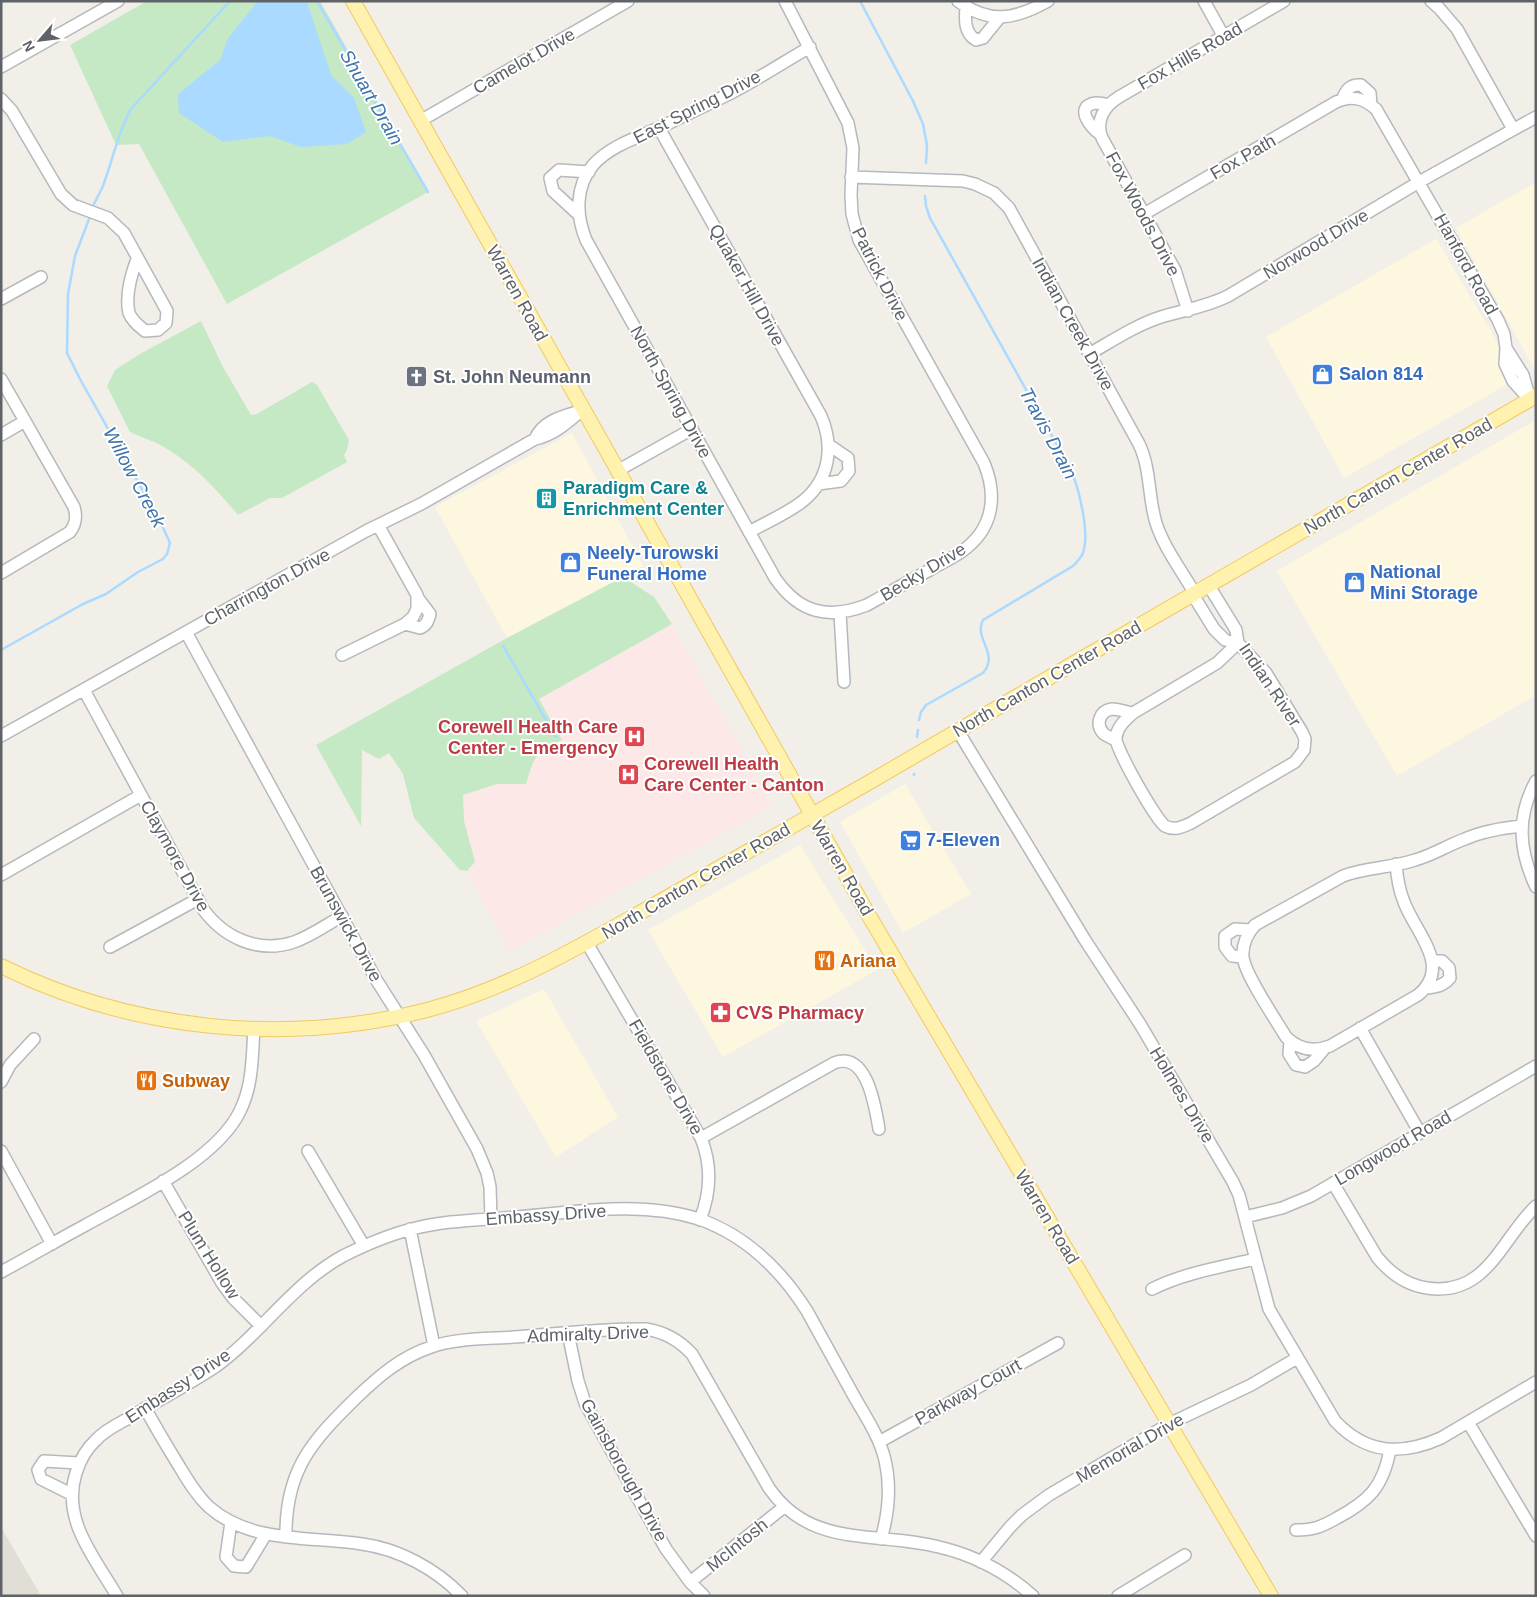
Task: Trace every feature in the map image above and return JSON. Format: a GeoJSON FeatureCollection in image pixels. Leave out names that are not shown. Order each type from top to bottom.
{"type":"FeatureCollection","features":[{"type":"Feature","properties":{"kind":"main road","name":"Warren Road"},"geometry":{"type":"LineString","coordinates":[[353,1],[811,816],[1271,1596]]}},
{"type":"Feature","properties":{"kind":"main road","name":"North Canton Center Road"},"geometry":{"type":"LineString","coordinates":[[1,966],[72,995],[128,1012],[195,1025],[254,1030],[324,1028],[400,1016],[448,1004],[492,989],[536,970],[587,943],[811,816],[1533,398]]}},
{"type":"Feature","properties":{"kind":"street"},"geometry":{"type":"LineString","coordinates":[[1,67],[118,1]]}},
{"type":"Feature","properties":{"kind":"street","name":"Camelot Drive"},"geometry":{"type":"LineString","coordinates":[[420,121],[628,1]]}},
{"type":"Feature","properties":{"kind":"street","name":"Patrick Drive"},"geometry":{"type":"LineString","coordinates":[[786,1],[848,123],[853,148],[851,177],[852,214],[859,240],[984,464],[989,476],[993,496],[990,510]]}},
{"type":"Feature","properties":{"kind":"street"},"geometry":{"type":"LineString","coordinates":[[962,4],[982,15],[1000,17],[1030,12],[1048,1]]}},
{"type":"Feature","properties":{"kind":"street"},"geometry":{"type":"LineString","coordinates":[[1204,1],[1224,37]]}},
{"type":"Feature","properties":{"kind":"street","name":"Fox Hills Road"},"geometry":{"type":"LineString","coordinates":[[1101,117],[1109,105],[1119,97],[1284,1]]}},
{"type":"Feature","properties":{"kind":"street"},"geometry":{"type":"LineString","coordinates":[[1431,1],[1457,29],[1513,129]]}},
{"type":"Feature","properties":{"kind":"street"},"geometry":{"type":"LineString","coordinates":[[962,4],[967,31],[976,40],[983,38],[1000,17]]}},
{"type":"Feature","properties":{"kind":"street","name":"East Spring Drive"},"geometry":{"type":"LineString","coordinates":[[581,189],[589,172],[601,157],[611,149],[733,92],[810,47]]}},
{"type":"Feature","properties":{"kind":"street","name":"Fox Path"},"geometry":{"type":"LineString","coordinates":[[1144,214],[1342,100],[1358,98],[1371,104],[1376,109],[1420,182]]}},
{"type":"Feature","properties":{"kind":"street"},"geometry":{"type":"LineString","coordinates":[[1,99],[12,111],[61,194],[73,205],[102,215],[113,222],[124,233],[167,311],[166,323],[158,330],[145,331],[136,324],[130,314],[129,289],[137,258]]}},
{"type":"Feature","properties":{"kind":"street"},"geometry":{"type":"LineString","coordinates":[[1100,134],[1088,124],[1085,114],[1086,109],[1096,103],[1109,105]]}},
{"type":"Feature","properties":{"kind":"street","name":"Norwood Drive"},"geometry":{"type":"LineString","coordinates":[[1089,354],[1139,326],[1161,317],[1212,303],[1228,296],[1420,182],[1536,116]]}},
{"type":"Feature","properties":{"kind":"street","name":"Fox Woods Drive"},"geometry":{"type":"LineString","coordinates":[[1101,117],[1100,134],[1176,270],[1188,311]]}},
{"type":"Feature","properties":{"kind":"street","name":"Quaker Hill Drive"},"geometry":{"type":"LineString","coordinates":[[659,128],[825,426],[829,445],[827,464],[818,484],[802,502],[749,532]]}},
{"type":"Feature","properties":{"kind":"street"},"geometry":{"type":"LineString","coordinates":[[578,214],[553,191],[550,178],[559,170],[589,172]]}},
{"type":"Feature","properties":{"kind":"street","name":"Indian Creek Drive"},"geometry":{"type":"LineString","coordinates":[[851,177],[963,181],[975,184],[994,193],[1009,208],[1143,453],[1156,522],[1163,539],[1214,629],[1224,640],[1238,643]]}},
{"type":"Feature","properties":{"kind":"street","name":"Hanford Road"},"geometry":{"type":"LineString","coordinates":[[1420,182],[1498,320],[1504,334],[1506,348],[1523,375],[1533,398]]}},
{"type":"Feature","properties":{"kind":"street","name":"North Spring Drive"},"geometry":{"type":"LineString","coordinates":[[581,189],[578,214],[586,240],[775,578],[789,596],[799,603],[813,610],[825,613],[840,613]]}},
{"type":"Feature","properties":{"kind":"street"},"geometry":{"type":"LineString","coordinates":[[1,299],[41,277]]}},
{"type":"Feature","properties":{"kind":"street"},"geometry":{"type":"LineString","coordinates":[[1,378],[74,507],[76,514],[75,523],[70,532],[1,573]]}},
{"type":"Feature","properties":{"kind":"street","name":"Charrington Drive"},"geometry":{"type":"LineString","coordinates":[[1,736],[378,525],[420,504],[535,439],[544,438],[565,425],[582,410]]}},
{"type":"Feature","properties":{"kind":"street"},"geometry":{"type":"LineString","coordinates":[[1,435],[25,422]]}},
{"type":"Feature","properties":{"kind":"street"},"geometry":{"type":"LineString","coordinates":[[617,471],[692,429]]}},
{"type":"Feature","properties":{"kind":"street"},"geometry":{"type":"LineString","coordinates":[[818,484],[841,481],[849,471],[848,458],[829,445]]}},
{"type":"Feature","properties":{"kind":"street","name":"Becky Drive"},"geometry":{"type":"LineString","coordinates":[[840,613],[867,605],[961,552],[980,533],[987,521],[990,510]]}},
{"type":"Feature","properties":{"kind":"street"},"geometry":{"type":"LineString","coordinates":[[342,655],[405,624],[415,614],[417,609],[418,598],[378,525]]}},
{"type":"Feature","properties":{"kind":"street","name":"Indian River"},"geometry":{"type":"LineString","coordinates":[[1115,740],[1122,756],[1158,817],[1166,826],[1173,829],[1191,823],[1295,762],[1304,750],[1302,732],[1266,673],[1238,643],[1236,630],[1209,586]]}},
{"type":"Feature","properties":{"kind":"street"},"geometry":{"type":"LineString","coordinates":[[840,613],[844,682]]}},
{"type":"Feature","properties":{"kind":"street","name":"Brunswick Drive"},"geometry":{"type":"LineString","coordinates":[[186,632],[384,994],[424,1055],[481,1156],[490,1187],[491,1219]]}},
{"type":"Feature","properties":{"kind":"street"},"geometry":{"type":"LineString","coordinates":[[1132,713],[1115,709],[1104,712],[1098,722],[1105,734],[1115,740],[1122,722],[1132,713],[1217,664],[1238,643]]}},
{"type":"Feature","properties":{"kind":"street","name":"Claymore Drive"},"geometry":{"type":"LineString","coordinates":[[84,690],[209,918],[224,931],[241,941],[277,946],[304,938],[342,916]]}},
{"type":"Feature","properties":{"kind":"street","name":"Holmes Drive"},"geometry":{"type":"LineString","coordinates":[[958,731],[1085,940],[1140,1024],[1233,1182],[1245,1218],[1269,1309],[1330,1413],[1341,1428],[1362,1443],[1376,1448],[1390,1450],[1408,1449],[1426,1445],[1536,1382]]}},
{"type":"Feature","properties":{"kind":"street"},"geometry":{"type":"LineString","coordinates":[[1536,781],[1528,798],[1522,826],[1524,858],[1536,887]]}},
{"type":"Feature","properties":{"kind":"street"},"geometry":{"type":"LineString","coordinates":[[1,875],[141,795]]}},
{"type":"Feature","properties":{"kind":"street"},"geometry":{"type":"LineString","coordinates":[[1325,1048],[1310,1050],[1290,1041],[1246,969],[1243,957],[1244,945],[1251,930],[1256,925],[1343,876],[1361,870],[1424,858],[1480,833],[1522,826]]}},
{"type":"Feature","properties":{"kind":"street"},"geometry":{"type":"LineString","coordinates":[[1290,1041],[1289,1054],[1296,1065],[1305,1066],[1314,1061],[1325,1048],[1418,995],[1426,988],[1433,972],[1433,961],[1403,900],[1398,884],[1396,864]]}},
{"type":"Feature","properties":{"kind":"street"},"geometry":{"type":"LineString","coordinates":[[110,948],[198,899]]}},
{"type":"Feature","properties":{"kind":"street"},"geometry":{"type":"LineString","coordinates":[[1243,957],[1232,956],[1225,947],[1225,936],[1234,929],[1251,930]]}},
{"type":"Feature","properties":{"kind":"street","name":"Fieldstone Drive"},"geometry":{"type":"LineString","coordinates":[[587,943],[702,1138],[707,1156],[709,1179],[706,1201],[700,1220]]}},
{"type":"Feature","properties":{"kind":"street"},"geometry":{"type":"LineString","coordinates":[[1426,988],[1445,984],[1450,978],[1449,968],[1442,961],[1433,961]]}},
{"type":"Feature","properties":{"kind":"street"},"geometry":{"type":"LineString","coordinates":[[1360,1028],[1420,1133]]}},
{"type":"Feature","properties":{"kind":"street"},"geometry":{"type":"LineString","coordinates":[[1,1272],[134,1199],[207,1152],[224,1136],[236,1120],[245,1101],[250,1080],[254,1030]]}},
{"type":"Feature","properties":{"kind":"street"},"geometry":{"type":"LineString","coordinates":[[1,1082],[10,1065],[34,1039]]}},
{"type":"Feature","properties":{"kind":"street"},"geometry":{"type":"LineString","coordinates":[[702,1138],[840,1060],[850,1061],[858,1067],[873,1095],[879,1128]]}},
{"type":"Feature","properties":{"kind":"street","name":"Longwood Road"},"geometry":{"type":"LineString","coordinates":[[1245,1218],[1294,1204],[1310,1196],[1536,1066]]}},
{"type":"Feature","properties":{"kind":"street"},"geometry":{"type":"LineString","coordinates":[[308,1150],[364,1246]]}},
{"type":"Feature","properties":{"kind":"street"},"geometry":{"type":"LineString","coordinates":[[1,1151],[52,1244]]}},
{"type":"Feature","properties":{"kind":"street"},"geometry":{"type":"LineString","coordinates":[[1,1177],[12,1171]]}},
{"type":"Feature","properties":{"kind":"street","name":"Plum Hollow"},"geometry":{"type":"LineString","coordinates":[[163,1180],[222,1284],[260,1325]]}},
{"type":"Feature","properties":{"kind":"street"},"geometry":{"type":"LineString","coordinates":[[1334,1183],[1377,1257],[1386,1268],[1397,1277],[1422,1288],[1456,1287],[1482,1273],[1523,1219],[1536,1206]]}},
{"type":"Feature","properties":{"kind":"street","name":"Embassy Drive"},"geometry":{"type":"LineString","coordinates":[[71,1494],[79,1463],[87,1449],[104,1433],[216,1365],[318,1272],[340,1258],[364,1246],[410,1230],[440,1224],[632,1209],[663,1211],[700,1220],[727,1232],[750,1246],[788,1283],[878,1442],[885,1461],[888,1488],[887,1512],[881,1538]]}},
{"type":"Feature","properties":{"kind":"street"},"geometry":{"type":"LineString","coordinates":[[410,1230],[434,1346]]}},
{"type":"Feature","properties":{"kind":"street"},"geometry":{"type":"LineString","coordinates":[[1152,1289],[1168,1281],[1188,1275],[1255,1259]]}},
{"type":"Feature","properties":{"kind":"street","name":"Admiralty Drive"},"geometry":{"type":"LineString","coordinates":[[286,1536],[287,1512],[292,1485],[301,1463],[316,1439],[326,1427],[383,1373],[410,1356],[434,1346],[456,1342],[646,1329],[667,1334],[683,1344],[698,1362],[769,1488],[784,1507],[802,1521],[821,1529],[939,1547],[981,1562],[1006,1576],[1032,1596]]}},
{"type":"Feature","properties":{"kind":"street","name":"Gainsborough Drive"},"geometry":{"type":"LineString","coordinates":[[568,1333],[578,1381],[586,1403],[666,1549],[690,1582],[704,1596]]}},
{"type":"Feature","properties":{"kind":"street","name":"Parkway Court"},"geometry":{"type":"LineString","coordinates":[[878,1442],[1058,1343]]}},
{"type":"Feature","properties":{"kind":"street","name":"Memorial Drive"},"geometry":{"type":"LineString","coordinates":[[981,1562],[1010,1527],[1035,1504],[1170,1424],[1251,1385],[1297,1358]]}},
{"type":"Feature","properties":{"kind":"street"},"geometry":{"type":"LineString","coordinates":[[145,1408],[192,1487],[209,1507],[230,1522],[266,1534],[363,1544],[389,1550],[417,1562],[432,1571],[462,1596]]}},
{"type":"Feature","properties":{"kind":"street"},"geometry":{"type":"LineString","coordinates":[[1468,1422],[1534,1529]]}},
{"type":"Feature","properties":{"kind":"street"},"geometry":{"type":"LineString","coordinates":[[1296,1530],[1312,1530],[1357,1507],[1372,1493],[1379,1483],[1384,1473],[1390,1450]]}},
{"type":"Feature","properties":{"kind":"street"},"geometry":{"type":"LineString","coordinates":[[79,1463],[44,1461],[38,1470],[41,1480],[71,1494],[76,1524],[117,1596]]}},
{"type":"Feature","properties":{"kind":"street","name":"McIntosh"},"geometry":{"type":"LineString","coordinates":[[690,1582],[784,1507]]}},
{"type":"Feature","properties":{"kind":"street"},"geometry":{"type":"LineString","coordinates":[[230,1522],[226,1557],[234,1566],[246,1566],[266,1534]]}},
{"type":"Feature","properties":{"kind":"street"},"geometry":{"type":"LineString","coordinates":[[1118,1596],[1185,1555]]}},
{"type":"Feature","properties":{"kind":"shaded area"},"geometry":{"type":"Polygon","coordinates":[[[1536,182],[1536,367],[1534,368],[1456,228],[1536,182]]]}},
{"type":"Feature","properties":{"kind":"shaded area"},"geometry":{"type":"Polygon","coordinates":[[[1436,239],[1498,343],[1506,385],[1344,478],[1266,337],[1436,239]]]}},
{"type":"Feature","properties":{"kind":"shaded area"},"geometry":{"type":"Polygon","coordinates":[[[1536,420],[1536,695],[1397,776],[1277,571],[1536,420]]]}},
{"type":"Feature","properties":{"kind":"shaded area"},"geometry":{"type":"Polygon","coordinates":[[[572,433],[643,566],[507,638],[435,507],[572,433]]]}},
{"type":"Feature","properties":{"kind":"shaded area","name":"Corewell Health Care Center - Canton"},"geometry":{"type":"Polygon","coordinates":[[[672,624],[773,806],[510,951],[434,811],[561,740],[539,699],[672,624]]]}},
{"type":"Feature","properties":{"kind":"shaded area"},"geometry":{"type":"Polygon","coordinates":[[[905,784],[971,894],[903,933],[840,822],[905,784]]]}},
{"type":"Feature","properties":{"kind":"shaded area"},"geometry":{"type":"Polygon","coordinates":[[[800,845],[877,970],[723,1057],[648,930],[800,845]]]}},
{"type":"Feature","properties":{"kind":"shaded area"},"geometry":{"type":"Polygon","coordinates":[[[544,989],[618,1117],[556,1157],[476,1021],[544,989]]]}},
{"type":"Feature","properties":{"kind":"shaded area"},"geometry":{"type":"Polygon","coordinates":[[[1,1527],[41,1596],[1,1596],[1,1527]]]}},
{"type":"Feature","properties":{"kind":"green space"},"geometry":{"type":"Polygon","coordinates":[[[147,1],[320,1],[428,192],[227,304],[139,144],[116,145],[70,45],[147,1]]]}},
{"type":"Feature","properties":{"kind":"green space"},"geometry":{"type":"Polygon","coordinates":[[[201,321],[223,367],[251,415],[257,414],[312,382],[317,385],[349,440],[344,455],[347,462],[282,498],[270,498],[238,515],[214,488],[179,457],[155,442],[130,432],[107,386],[115,370],[140,354],[201,321]]]}},
{"type":"Feature","properties":{"kind":"green space"},"geometry":{"type":"Polygon","coordinates":[[[623,577],[654,597],[672,624],[539,699],[562,740],[537,756],[531,767],[526,784],[497,784],[463,795],[464,821],[475,862],[467,871],[460,870],[414,818],[403,774],[389,753],[379,759],[362,750],[361,826],[316,745],[507,638],[623,577]]]}},
{"type":"Feature","properties":{"kind":"water"},"geometry":{"type":"Polygon","coordinates":[[[258,1],[307,2],[331,75],[354,98],[366,132],[347,144],[301,147],[270,136],[223,142],[179,113],[178,94],[220,60],[228,38],[258,1]]]}},
{"type":"Feature","properties":{"kind":"waterway","name":"Willow Creek"},"geometry":{"type":"LineString","coordinates":[[94,204],[103,186],[119,136],[131,109],[230,1]]}},
{"type":"Feature","properties":{"kind":"waterway","name":"Shuart Drain"},"geometry":{"type":"LineString","coordinates":[[317,1],[428,192]]}},
{"type":"Feature","properties":{"kind":"waterway","name":"Travis Drain"},"geometry":{"type":"LineString","coordinates":[[860,1],[913,101],[923,124],[927,145],[926,163]]}},
{"type":"Feature","properties":{"kind":"waterway","name":"Travis Drain"},"geometry":{"type":"LineString","coordinates":[[919,720],[921,712],[926,705],[983,673],[989,659],[981,633],[983,620],[1073,566],[1083,553],[1085,544],[1080,499],[1071,470],[930,218],[925,196]]}},
{"type":"Feature","properties":{"kind":"waterway","name":"Willow Creek"},"geometry":{"type":"LineString","coordinates":[[1,650],[83,604],[106,594],[138,572],[163,559],[167,554],[170,543],[161,523],[67,353],[68,294],[75,256],[89,219]]}},
{"type":"Feature","properties":{"kind":"waterway","name":"Shuart Drain"},"geometry":{"type":"LineString","coordinates":[[503,646],[556,737]]}},
{"type":"Feature","properties":{"kind":"waterway","name":"Travis Drain"},"geometry":{"type":"LineString","coordinates":[[917,737],[918,730]]}},
{"type":"Feature","properties":{"kind":"place","name":"Salon 814"},"geometry":{"type":"Point","coordinates":[1323,374]}},
{"type":"Feature","properties":{"kind":"place","name":"St. John Neumann"},"geometry":{"type":"Point","coordinates":[417,377]}},
{"type":"Feature","properties":{"kind":"place","name":"Paradigm Care & Enrichment Center"},"geometry":{"type":"Point","coordinates":[547,498]}},
{"type":"Feature","properties":{"kind":"place","name":"Neely-Turowski Funeral Home"},"geometry":{"type":"Point","coordinates":[571,563]}},
{"type":"Feature","properties":{"kind":"place","name":"National Mini Storage"},"geometry":{"type":"Point","coordinates":[1354,582]}},
{"type":"Feature","properties":{"kind":"place","name":"Corewell Health Care Center - Emergency"},"geometry":{"type":"Point","coordinates":[634,737]}},
{"type":"Feature","properties":{"kind":"place","name":"Corewell Health Care Center - Canton"},"geometry":{"type":"Point","coordinates":[628,774]}},
{"type":"Feature","properties":{"kind":"place","name":"7-Eleven"},"geometry":{"type":"Point","coordinates":[910,840]}},
{"type":"Feature","properties":{"kind":"place","name":"Ariana"},"geometry":{"type":"Point","coordinates":[824,961]}},
{"type":"Feature","properties":{"kind":"place","name":"CVS Pharmacy"},"geometry":{"type":"Point","coordinates":[720,1013]}},
{"type":"Feature","properties":{"kind":"place","name":"Subway"},"geometry":{"type":"Point","coordinates":[146,1081]}}]}
